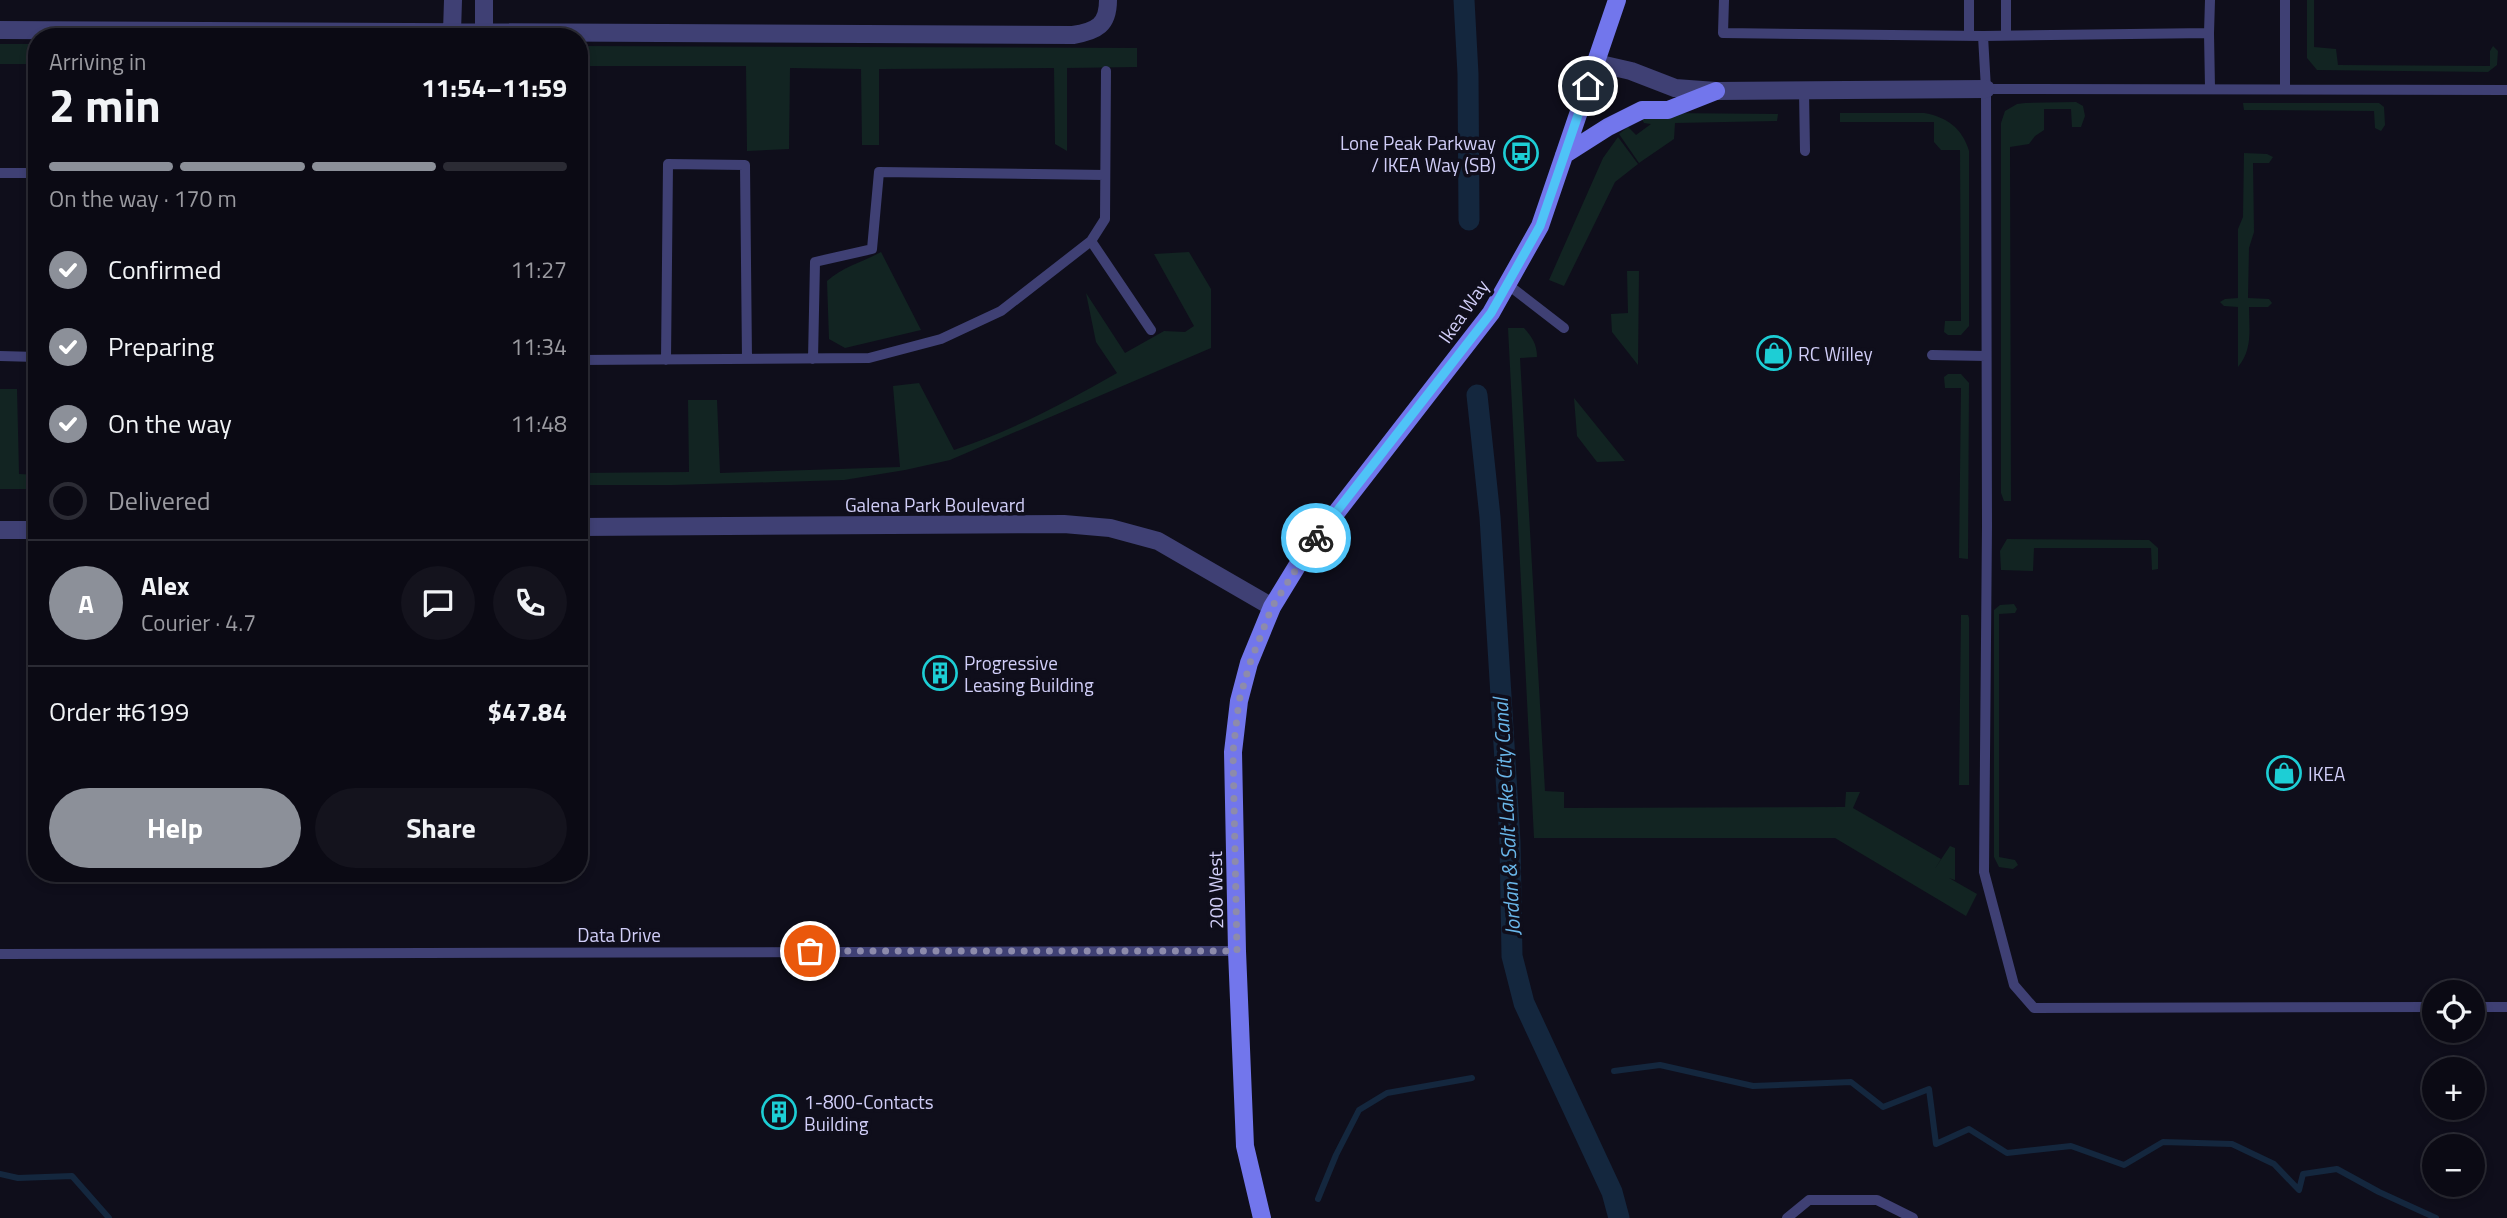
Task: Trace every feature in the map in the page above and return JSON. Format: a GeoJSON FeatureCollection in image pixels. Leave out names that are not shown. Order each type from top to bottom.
{"type":"FeatureCollection","features":[{"type":"Feature","properties":{"kind":"main road","name":"Ikea Way"},"geometry":{"type":"LineString","coordinates":[[1272,607],[1305,553],[1491,313],[1540,226],[1616,0]]}},
{"type":"Feature","properties":{"kind":"main road"},"geometry":{"type":"LineString","coordinates":[[1564,155],[1608,127],[1642,110],[1668,110],[1716,92]]}},
{"type":"Feature","properties":{"kind":"main road","name":"200 West"},"geometry":{"type":"LineString","coordinates":[[1262,1218],[1245,1146],[1233,752],[1239,701],[1272,607]]}},
{"type":"Feature","properties":{"kind":"street"},"geometry":{"type":"LineString","coordinates":[[452,28],[453,0]]}},
{"type":"Feature","properties":{"kind":"street"},"geometry":{"type":"LineString","coordinates":[[484,0],[484,28]]}},
{"type":"Feature","properties":{"kind":"street"},"geometry":{"type":"LineString","coordinates":[[588,33],[1073,35],[1087,33],[1099,26],[1108,7]]}},
{"type":"Feature","properties":{"kind":"street"},"geometry":{"type":"LineString","coordinates":[[0,30],[28,30]]}},
{"type":"Feature","properties":{"kind":"street"},"geometry":{"type":"LineString","coordinates":[[1596,63],[1631,71],[1675,88],[1716,92],[1986,89]]}},
{"type":"Feature","properties":{"kind":"street","name":"Galena Park Boulevard"},"geometry":{"type":"LineString","coordinates":[[588,527],[1064,524],[1110,528],[1158,541],[1272,607]]}},
{"type":"Feature","properties":{"kind":"street"},"geometry":{"type":"LineString","coordinates":[[0,530],[28,530]]}},
{"type":"Feature","properties":{"kind":"lane"},"geometry":{"type":"LineString","coordinates":[[1724,0],[1723,33],[1969,36],[2209,33]]}},
{"type":"Feature","properties":{"kind":"lane"},"geometry":{"type":"LineString","coordinates":[[1969,0],[1969,36]]}},
{"type":"Feature","properties":{"kind":"lane"},"geometry":{"type":"LineString","coordinates":[[2006,0],[2006,35]]}},
{"type":"Feature","properties":{"kind":"lane"},"geometry":{"type":"LineString","coordinates":[[2210,0],[2210,88]]}},
{"type":"Feature","properties":{"kind":"lane"},"geometry":{"type":"LineString","coordinates":[[2285,0],[2285,89]]}},
{"type":"Feature","properties":{"kind":"lane"},"geometry":{"type":"LineString","coordinates":[[1983,36],[1986,89],[1984,872],[2014,985],[2035,1008],[2422,1007]]}},
{"type":"Feature","properties":{"kind":"lane"},"geometry":{"type":"LineString","coordinates":[[588,360],[869,358],[941,339],[1001,311],[1091,241],[1105,219],[1106,71]]}},
{"type":"Feature","properties":{"kind":"lane"},"geometry":{"type":"LineString","coordinates":[[1986,89],[2507,90]]}},
{"type":"Feature","properties":{"kind":"lane"},"geometry":{"type":"LineString","coordinates":[[1804,92],[1805,151]]}},
{"type":"Feature","properties":{"kind":"lane"},"geometry":{"type":"LineString","coordinates":[[666,360],[668,164],[746,165],[747,359]]}},
{"type":"Feature","properties":{"kind":"lane"},"geometry":{"type":"LineString","coordinates":[[813,359],[815,262],[872,249],[879,172],[1105,175]]}},
{"type":"Feature","properties":{"kind":"lane"},"geometry":{"type":"LineString","coordinates":[[0,173],[28,173]]}},
{"type":"Feature","properties":{"kind":"lane"},"geometry":{"type":"LineString","coordinates":[[1091,241],[1151,330]]}},
{"type":"Feature","properties":{"kind":"lane"},"geometry":{"type":"LineString","coordinates":[[1507,284],[1564,328]]}},
{"type":"Feature","properties":{"kind":"lane"},"geometry":{"type":"LineString","coordinates":[[1932,355],[1986,356]]}},
{"type":"Feature","properties":{"kind":"lane"},"geometry":{"type":"LineString","coordinates":[[0,356],[28,357]]}},
{"type":"Feature","properties":{"kind":"lane","name":"Data Drive"},"geometry":{"type":"LineString","coordinates":[[0,954],[1237,951]]}},
{"type":"Feature","properties":{"kind":"lane"},"geometry":{"type":"LineString","coordinates":[[2485,1007],[2507,1007]]}},
{"type":"Feature","properties":{"kind":"lane"},"geometry":{"type":"LineString","coordinates":[[1787,1218],[1809,1200],[1877,1200],[1913,1218]]}},
{"type":"Feature","properties":{"kind":"green space"},"geometry":{"type":"Polygon","coordinates":[[[2307,0],[2314,0],[2314,47],[2336,49],[2338,65],[2490,66],[2490,51],[2493,46],[2498,51],[2497,65],[2488,72],[2317,70],[2307,58],[2307,0]]]}},
{"type":"Feature","properties":{"kind":"green space"},"geometry":{"type":"Polygon","coordinates":[[[0,44],[28,44],[28,64],[0,64],[0,44]]]}},
{"type":"Feature","properties":{"kind":"green space"},"geometry":{"type":"Polygon","coordinates":[[[588,46],[1137,48],[1137,67],[1067,68],[1067,151],[1055,144],[1054,68],[879,69],[879,145],[862,145],[861,69],[790,68],[789,149],[747,151],[746,66],[588,66],[588,46]]]}},
{"type":"Feature","properties":{"kind":"green space"},"geometry":{"type":"Polygon","coordinates":[[[2076,102],[2083,106],[2085,116],[2081,127],[2072,127],[2071,109],[2044,109],[2044,130],[2029,144],[2010,147],[2011,501],[2004,501],[2001,493],[2001,123],[2005,111],[2017,104],[2076,102]]]}},
{"type":"Feature","properties":{"kind":"green space"},"geometry":{"type":"Polygon","coordinates":[[[2243,103],[2379,103],[2384,107],[2385,125],[2381,131],[2375,128],[2374,111],[2244,110],[2243,103]]]}},
{"type":"Feature","properties":{"kind":"green space"},"geometry":{"type":"Polygon","coordinates":[[[1664,113],[1778,114],[1777,121],[1675,123],[1674,139],[1639,163],[1619,134],[1628,127],[1636,135],[1651,124],[1644,123],[1641,117],[1664,113]]]}},
{"type":"Feature","properties":{"kind":"green space"},"geometry":{"type":"Polygon","coordinates":[[[1840,113],[1924,113],[1940,117],[1958,130],[1969,151],[1969,326],[1961,335],[1948,335],[1944,332],[1945,321],[1961,321],[1960,150],[1941,150],[1934,142],[1934,122],[1840,122],[1840,113]]]}},
{"type":"Feature","properties":{"kind":"green space"},"geometry":{"type":"Polygon","coordinates":[[[1618,137],[1638,164],[1615,182],[1564,286],[1549,280],[1603,158],[1618,137]]]}},
{"type":"Feature","properties":{"kind":"green space"},"geometry":{"type":"Polygon","coordinates":[[[2244,153],[2267,154],[2273,157],[2269,163],[2253,163],[2254,232],[2249,248],[2248,298],[2269,299],[2272,303],[2268,307],[2249,307],[2248,346],[2238,367],[2238,307],[2224,306],[2220,302],[2238,298],[2238,229],[2243,217],[2244,153]]]}},
{"type":"Feature","properties":{"kind":"green space"},"geometry":{"type":"Polygon","coordinates":[[[881,252],[921,330],[845,348],[829,339],[827,281],[846,268],[881,252]]]}},
{"type":"Feature","properties":{"kind":"green space"},"geometry":{"type":"Polygon","coordinates":[[[1189,252],[1211,289],[1211,348],[950,460],[844,480],[588,485],[588,473],[689,472],[688,400],[717,400],[720,473],[900,467],[893,386],[919,383],[954,450],[996,434],[1037,416],[1117,373],[1096,342],[1086,293],[1125,353],[1164,331],[1185,332],[1194,326],[1154,254],[1189,252]]]}},
{"type":"Feature","properties":{"kind":"green space"},"geometry":{"type":"Polygon","coordinates":[[[1627,271],[1639,271],[1638,365],[1612,332],[1611,314],[1628,313],[1627,271]]]}},
{"type":"Feature","properties":{"kind":"green space"},"geometry":{"type":"Polygon","coordinates":[[[1508,328],[1524,328],[1534,341],[1537,352],[1537,357],[1520,358],[1545,791],[1564,792],[1564,808],[1845,807],[1846,792],[1860,792],[1853,808],[1941,859],[1934,870],[1950,846],[1955,848],[1955,880],[1949,878],[1977,894],[1966,916],[1835,838],[1534,838],[1508,328]]]}},
{"type":"Feature","properties":{"kind":"green space"},"geometry":{"type":"Polygon","coordinates":[[[1948,374],[1961,374],[1969,383],[1968,559],[1959,558],[1961,388],[1945,388],[1944,377],[1948,374]]]}},
{"type":"Feature","properties":{"kind":"green space"},"geometry":{"type":"Polygon","coordinates":[[[0,389],[17,389],[19,474],[28,474],[28,489],[0,489],[0,389]]]}},
{"type":"Feature","properties":{"kind":"green space"},"geometry":{"type":"Polygon","coordinates":[[[1574,398],[1625,461],[1597,462],[1577,436],[1574,398]]]}},
{"type":"Feature","properties":{"kind":"green space"},"geometry":{"type":"Polygon","coordinates":[[[2007,539],[2149,540],[2158,548],[2158,569],[2152,570],[2151,548],[2034,548],[2033,571],[2001,570],[2000,551],[2007,539]]]}},
{"type":"Feature","properties":{"kind":"green space"},"geometry":{"type":"Polygon","coordinates":[[[2014,604],[2017,609],[2015,613],[1999,614],[1999,857],[2015,860],[2018,865],[2013,869],[1999,867],[1994,857],[1994,610],[2000,605],[2014,604]]]}},
{"type":"Feature","properties":{"kind":"green space"},"geometry":{"type":"Polygon","coordinates":[[[1961,615],[1968,615],[1969,618],[1969,785],[1959,785],[1961,615]]]}},
{"type":"Feature","properties":{"kind":"waterway","name":"Jordan & Salt Lake City Canal"},"geometry":{"type":"LineString","coordinates":[[1464,0],[1468,74],[1469,220]]}},
{"type":"Feature","properties":{"kind":"waterway","name":"Jordan & Salt Lake City Canal"},"geometry":{"type":"LineString","coordinates":[[1477,395],[1490,517],[1510,842],[1512,956],[1524,1003],[1612,1192],[1619,1218]]}},
{"type":"Feature","properties":{"kind":"waterway"},"geometry":{"type":"LineString","coordinates":[[1614,1071],[1660,1065],[1753,1086],[1851,1082],[1883,1107],[1929,1089],[1936,1144],[1969,1129],[2007,1153],[2071,1146],[2124,1165],[2163,1142],[2232,1144],[2274,1164],[2299,1190],[2303,1174],[2337,1169],[2436,1218]]}},
{"type":"Feature","properties":{"kind":"waterway"},"geometry":{"type":"LineString","coordinates":[[1318,1199],[1359,1110],[1387,1093],[1472,1078]]}},
{"type":"Feature","properties":{"kind":"waterway"},"geometry":{"type":"LineString","coordinates":[[0,1174],[18,1178],[72,1176],[109,1218]]}},
{"type":"Feature","properties":{"kind":"way so far"},"geometry":{"type":"LineString","coordinates":[[810,951],[1237,951],[1233,752],[1239,701],[1250,663],[1272,607],[1316,538]]}},
{"type":"Feature","properties":{"kind":"place","name":"Lone Peak Parkway / IKEA Way (SB)"},"geometry":{"type":"Point","coordinates":[1521,153]}},
{"type":"Feature","properties":{"kind":"place","name":"RC Willey"},"geometry":{"type":"Point","coordinates":[1774,353]}},
{"type":"Feature","properties":{"kind":"place","name":"Progressive Leasing Building"},"geometry":{"type":"Point","coordinates":[940,673]}},
{"type":"Feature","properties":{"kind":"place","name":"IKEA"},"geometry":{"type":"Point","coordinates":[2284,773]}},
{"type":"Feature","properties":{"kind":"place","name":"1-800-Contacts Building"},"geometry":{"type":"Point","coordinates":[779,1112]}},
{"type":"Feature","properties":{"kind":"route"},"geometry":{"type":"LineString","coordinates":[[1316,538],[1491,313],[1540,226],[1588,86]]}}]}
